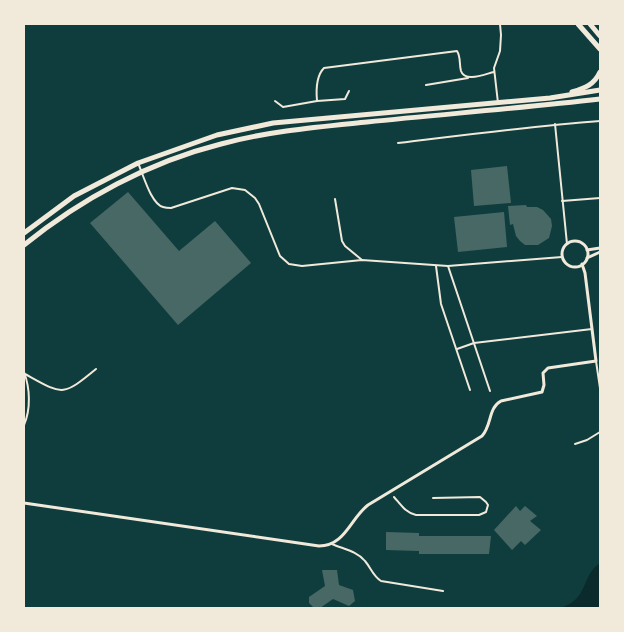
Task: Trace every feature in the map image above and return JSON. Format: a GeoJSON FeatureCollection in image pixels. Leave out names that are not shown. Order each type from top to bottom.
{"type":"FeatureCollection","features":[{"type":"Feature","properties":{"kind":"main road"},"geometry":{"type":"LineString","coordinates":[[578,24],[600,49]]}},
{"type":"Feature","properties":{"kind":"main road"},"geometry":{"type":"LineString","coordinates":[[590,24],[600,36]]}},
{"type":"Feature","properties":{"kind":"main road"},"geometry":{"type":"LineString","coordinates":[[550,98],[586,88],[595,81],[600,72]]}},
{"type":"Feature","properties":{"kind":"main road"},"geometry":{"type":"LineString","coordinates":[[24,232],[74,196],[138,162],[217,135],[273,123],[550,98],[600,90]]}},
{"type":"Feature","properties":{"kind":"main road"},"geometry":{"type":"LineString","coordinates":[[24,245],[72,209],[122,181],[182,156],[220,144],[275,132],[600,99]]}},
{"type":"Feature","properties":{"kind":"main road"},"geometry":{"type":"LineString","coordinates":[[380,112],[381,121]]}},
{"type":"Feature","properties":{"kind":"main road"},"geometry":{"type":"LineString","coordinates":[[217,135],[220,144]]}},
{"type":"Feature","properties":{"kind":"street"},"geometry":{"type":"LineString","coordinates":[[587,258],[587,250],[578,242],[574,241],[567,244],[562,250],[562,257],[570,266],[579,266],[587,258],[600,252]]}},
{"type":"Feature","properties":{"kind":"street"},"geometry":{"type":"LineString","coordinates":[[587,250],[600,248]]}},
{"type":"Feature","properties":{"kind":"street"},"geometry":{"type":"LineString","coordinates":[[24,503],[319,546],[332,544],[340,539],[368,505],[482,436],[489,427],[492,412],[497,403],[542,392],[544,386],[543,373],[552,367],[596,361],[585,273],[582,264]]}},
{"type":"Feature","properties":{"kind":"lane"},"geometry":{"type":"LineString","coordinates":[[499,110],[494,72],[500,51],[500,24]]}},
{"type":"Feature","properties":{"kind":"lane"},"geometry":{"type":"LineString","coordinates":[[316,101],[318,75],[324,68],[457,51],[462,72],[469,78]]}},
{"type":"Feature","properties":{"kind":"lane"},"geometry":{"type":"LineString","coordinates":[[426,84],[469,78],[494,72]]}},
{"type":"Feature","properties":{"kind":"lane"},"geometry":{"type":"LineString","coordinates":[[275,101],[283,107],[316,101],[345,99],[349,91]]}},
{"type":"Feature","properties":{"kind":"lane"},"geometry":{"type":"LineString","coordinates":[[398,143],[452,137],[475,132],[600,121]]}},
{"type":"Feature","properties":{"kind":"lane"},"geometry":{"type":"LineString","coordinates":[[555,124],[567,244]]}},
{"type":"Feature","properties":{"kind":"lane"},"geometry":{"type":"LineString","coordinates":[[138,162],[153,198],[163,208],[171,208],[232,188],[245,190],[250,193],[259,204],[280,256],[289,264],[308,267],[362,260],[448,266],[562,257]]}},
{"type":"Feature","properties":{"kind":"lane"},"geometry":{"type":"LineString","coordinates":[[562,201],[600,198]]}},
{"type":"Feature","properties":{"kind":"lane"},"geometry":{"type":"LineString","coordinates":[[335,199],[342,241],[345,246],[362,260]]}},
{"type":"Feature","properties":{"kind":"lane"},"geometry":{"type":"LineString","coordinates":[[436,266],[440,284],[440,298],[470,390]]}},
{"type":"Feature","properties":{"kind":"lane"},"geometry":{"type":"LineString","coordinates":[[448,266],[490,391]]}},
{"type":"Feature","properties":{"kind":"lane"},"geometry":{"type":"LineString","coordinates":[[457,350],[474,343],[592,329]]}},
{"type":"Feature","properties":{"kind":"lane"},"geometry":{"type":"LineString","coordinates":[[596,361],[600,388]]}},
{"type":"Feature","properties":{"kind":"lane"},"geometry":{"type":"LineString","coordinates":[[24,373],[49,387],[67,390],[96,369]]}},
{"type":"Feature","properties":{"kind":"lane"},"geometry":{"type":"LineString","coordinates":[[24,373],[28,386],[29,400],[24,425]]}},
{"type":"Feature","properties":{"kind":"lane"},"geometry":{"type":"LineString","coordinates":[[575,444],[587,440],[600,432]]}},
{"type":"Feature","properties":{"kind":"lane"},"geometry":{"type":"LineString","coordinates":[[394,497],[405,510],[416,515],[479,515],[488,509],[486,502],[480,497],[433,498]]}},
{"type":"Feature","properties":{"kind":"lane"},"geometry":{"type":"LineString","coordinates":[[332,544],[361,557],[381,581],[443,591]]}},
{"type":"Feature","properties":{"kind":"water"},"geometry":{"type":"Polygon","coordinates":[[[600,563],[600,608],[560,608],[576,599],[594,568],[600,563]]]}},
{"type":"Feature","properties":{"kind":"building"},"geometry":{"type":"Polygon","coordinates":[[[507,166],[511,203],[474,206],[471,170],[507,166]]]}},
{"type":"Feature","properties":{"kind":"building"},"geometry":{"type":"Polygon","coordinates":[[[128,192],[179,251],[215,221],[251,263],[178,325],[90,223],[128,192]]]}},
{"type":"Feature","properties":{"kind":"building"},"geometry":{"type":"Polygon","coordinates":[[[526,205],[527,207],[537,207],[543,210],[551,219],[552,226],[549,238],[538,245],[525,245],[516,236],[513,224],[510,225],[508,206],[526,205]]]}},
{"type":"Feature","properties":{"kind":"building"},"geometry":{"type":"Polygon","coordinates":[[[504,212],[507,247],[458,252],[454,217],[504,212]]]}},
{"type":"Feature","properties":{"kind":"building"},"geometry":{"type":"Polygon","coordinates":[[[516,506],[520,511],[525,506],[537,516],[530,521],[541,530],[525,545],[521,541],[512,550],[494,530],[516,506]]]}},
{"type":"Feature","properties":{"kind":"building"},"geometry":{"type":"Polygon","coordinates":[[[386,532],[419,533],[419,536],[491,536],[489,554],[419,554],[419,551],[386,550],[386,532]]]}},
{"type":"Feature","properties":{"kind":"building"},"geometry":{"type":"Polygon","coordinates":[[[322,570],[337,570],[339,585],[353,590],[355,601],[349,606],[333,599],[320,608],[313,607],[309,603],[309,597],[325,586],[322,570]]]}}]}
